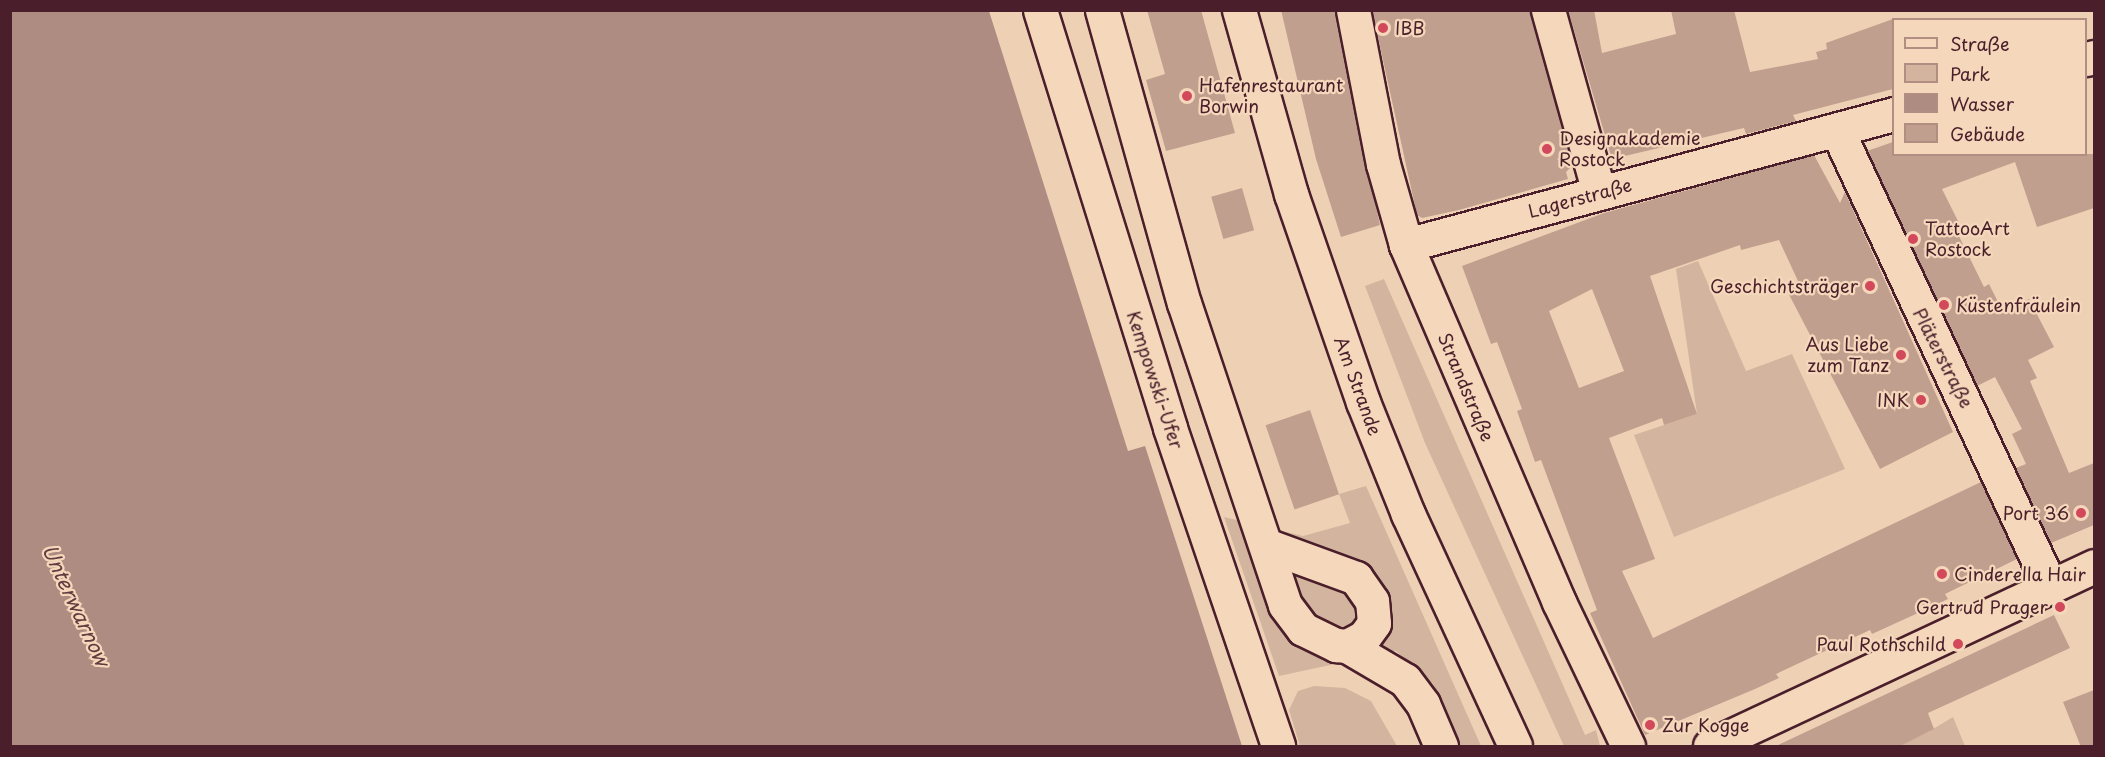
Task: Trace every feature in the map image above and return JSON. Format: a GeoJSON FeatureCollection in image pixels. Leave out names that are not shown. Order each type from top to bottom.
{"type":"FeatureCollection","features":[{"type":"Feature","properties":{"kind":"street","name":"Kempowski-Ufer"},"geometry":{"type":"LineString","coordinates":[[1040,10],[1170,428],[1278,747]]}},
{"type":"Feature","properties":{"kind":"street"},"geometry":{"type":"LineString","coordinates":[[1102,10],[1184,303],[1285,605],[1303,629],[1347,646],[1405,680],[1424,704],[1441,747]]}},
{"type":"Feature","properties":{"kind":"street","name":"Am Strande"},"geometry":{"type":"LineString","coordinates":[[1239,10],[1291,194],[1363,402],[1408,514],[1515,747]]}},
{"type":"Feature","properties":{"kind":"street","name":"Strandstraße"},"geometry":{"type":"LineString","coordinates":[[1353,10],[1383,164],[1406,245],[1559,602],[1628,747]]}},
{"type":"Feature","properties":{"kind":"street"},"geometry":{"type":"LineString","coordinates":[[1548,10],[1599,193]]}},
{"type":"Feature","properties":{"kind":"street","name":"Lagerstraße"},"geometry":{"type":"LineString","coordinates":[[1406,245],[1892,114]]}},
{"type":"Feature","properties":{"kind":"street","name":"Pläterstraße"},"geometry":{"type":"LineString","coordinates":[[1837,130],[2050,586]]}},
{"type":"Feature","properties":{"kind":"street"},"geometry":{"type":"LineString","coordinates":[[1266,544],[1356,578],[1372,602],[1374,624],[1347,646]]}},
{"type":"Feature","properties":{"kind":"street"},"geometry":{"type":"LineString","coordinates":[[1710,747],[2050,586],[2091,577]]}},
{"type":"Feature","properties":{"kind":"green space"},"geometry":{"type":"Polygon","coordinates":[[[1698,261],[1746,371],[1792,354],[1845,469],[1674,537],[1634,435],[1697,414],[1676,269],[1698,261]]]}},
{"type":"Feature","properties":{"kind":"green space"},"geometry":{"type":"Polygon","coordinates":[[[1384,279],[1585,735],[1596,730],[1600,746],[1564,746],[1425,443],[1365,286],[1384,279]]]}},
{"type":"Feature","properties":{"kind":"green space"},"geometry":{"type":"Polygon","coordinates":[[[1366,486],[1481,746],[1458,746],[1433,684],[1396,651],[1279,676],[1224,517],[1303,536],[1350,523],[1339,494],[1366,486]]]}},
{"type":"Feature","properties":{"kind":"green space"},"geometry":{"type":"Polygon","coordinates":[[[1314,686],[1345,688],[1371,701],[1397,746],[1300,746],[1289,710],[1298,691],[1314,686]]]}},
{"type":"Feature","properties":{"kind":"green space"},"geometry":{"type":"Polygon","coordinates":[[[1953,717],[1965,746],[1898,746],[1928,732],[1953,717]]]}},
{"type":"Feature","properties":{"kind":"water","name":"Unterwarnow"},"geometry":{"type":"Polygon","coordinates":[[[10,11],[989,11],[1128,451],[1145,446],[1242,746],[11,746],[10,11]]]}},
{"type":"Feature","properties":{"kind":"building","name":"Hafenrestaurant Borwin"},"geometry":{"type":"Polygon","coordinates":[[[1147,10],[1201,10],[1235,133],[1166,151],[1146,80],[1165,74],[1147,10]]]}},
{"type":"Feature","properties":{"kind":"building"},"geometry":{"type":"Polygon","coordinates":[[[1281,10],[1335,10],[1380,225],[1341,237],[1316,159],[1281,10]]]}},
{"type":"Feature","properties":{"kind":"building"},"geometry":{"type":"Polygon","coordinates":[[[1372,10],[1530,10],[1572,166],[1566,172],[1568,179],[1459,210],[1422,218],[1417,215],[1372,10]]]}},
{"type":"Feature","properties":{"kind":"building"},"geometry":{"type":"Polygon","coordinates":[[[1568,10],[1594,10],[1602,53],[1676,34],[1671,10],[1734,10],[1750,72],[1818,59],[1816,52],[1827,49],[1826,43],[1892,19],[1892,89],[1793,115],[1796,121],[1746,134],[1744,128],[1612,159],[1568,10]]]}},
{"type":"Feature","properties":{"kind":"building"},"geometry":{"type":"Polygon","coordinates":[[[1892,142],[1892,156],[2087,156],[2087,154],[2094,154],[2094,208],[2037,227],[2015,162],[1942,189],[1959,223],[1954,226],[1984,287],[1989,284],[2003,312],[2029,299],[2054,347],[2028,360],[2037,378],[2030,381],[2069,473],[2094,463],[2094,525],[2051,543],[2016,468],[2026,464],[2012,434],[2022,429],[1995,377],[1977,386],[1867,151],[1892,142]]]}},
{"type":"Feature","properties":{"kind":"building"},"geometry":{"type":"Polygon","coordinates":[[[1814,155],[1840,203],[1845,192],[1953,432],[1880,469],[1785,287],[1798,281],[1779,240],[1741,250],[1740,245],[1650,276],[1697,414],[1664,425],[1662,418],[1609,438],[1655,559],[1622,571],[1653,638],[1981,482],[2017,559],[1945,594],[1948,599],[1929,608],[1872,634],[1870,630],[1776,674],[1779,678],[1645,735],[1590,613],[1597,610],[1541,460],[1535,462],[1517,411],[1522,409],[1497,342],[1491,344],[1462,266],[1604,213],[1814,155]],[[1592,289],[1549,311],[1579,388],[1624,371],[1592,289]]]}},
{"type":"Feature","properties":{"kind":"building"},"geometry":{"type":"Polygon","coordinates":[[[1242,188],[1254,230],[1223,239],[1211,197],[1242,188]]]}},
{"type":"Feature","properties":{"kind":"building"},"geometry":{"type":"Polygon","coordinates":[[[1310,410],[1339,494],[1295,509],[1266,425],[1310,410]]]}},
{"type":"Feature","properties":{"kind":"building"},"geometry":{"type":"Polygon","coordinates":[[[2054,615],[2070,648],[1928,713],[1934,729],[1898,747],[1774,747],[2054,615]]]}},
{"type":"Feature","properties":{"kind":"building"},"geometry":{"type":"Polygon","coordinates":[[[2094,690],[2094,747],[2081,747],[2063,702],[2094,690]]]}},
{"type":"Feature","properties":{"kind":"place","name":"IBB"},"geometry":{"type":"Point","coordinates":[1383,28]}},
{"type":"Feature","properties":{"kind":"place","name":"Hafenrestaurant Borwin"},"geometry":{"type":"Point","coordinates":[1187,96]}},
{"type":"Feature","properties":{"kind":"place","name":"Designakademie Rostock"},"geometry":{"type":"Point","coordinates":[1547,149]}},
{"type":"Feature","properties":{"kind":"place","name":"TattooArt Rostock"},"geometry":{"type":"Point","coordinates":[1913,239]}},
{"type":"Feature","properties":{"kind":"place","name":"Geschichtsträger"},"geometry":{"type":"Point","coordinates":[1870,286]}},
{"type":"Feature","properties":{"kind":"place","name":"Küstenfräulein"},"geometry":{"type":"Point","coordinates":[1944,305]}},
{"type":"Feature","properties":{"kind":"place","name":"Aus Liebe zum Tanz"},"geometry":{"type":"Point","coordinates":[1901,355]}},
{"type":"Feature","properties":{"kind":"place","name":"INK"},"geometry":{"type":"Point","coordinates":[1921,400]}},
{"type":"Feature","properties":{"kind":"place","name":"Port 36"},"geometry":{"type":"Point","coordinates":[2081,513]}},
{"type":"Feature","properties":{"kind":"place","name":"Cinderella Hair"},"geometry":{"type":"Point","coordinates":[1942,574]}},
{"type":"Feature","properties":{"kind":"place","name":"Gertrud Prager"},"geometry":{"type":"Point","coordinates":[2060,607]}},
{"type":"Feature","properties":{"kind":"place","name":"Paul Rothschild"},"geometry":{"type":"Point","coordinates":[1958,644]}},
{"type":"Feature","properties":{"kind":"place","name":"Zur Kogge"},"geometry":{"type":"Point","coordinates":[1650,725]}}]}
